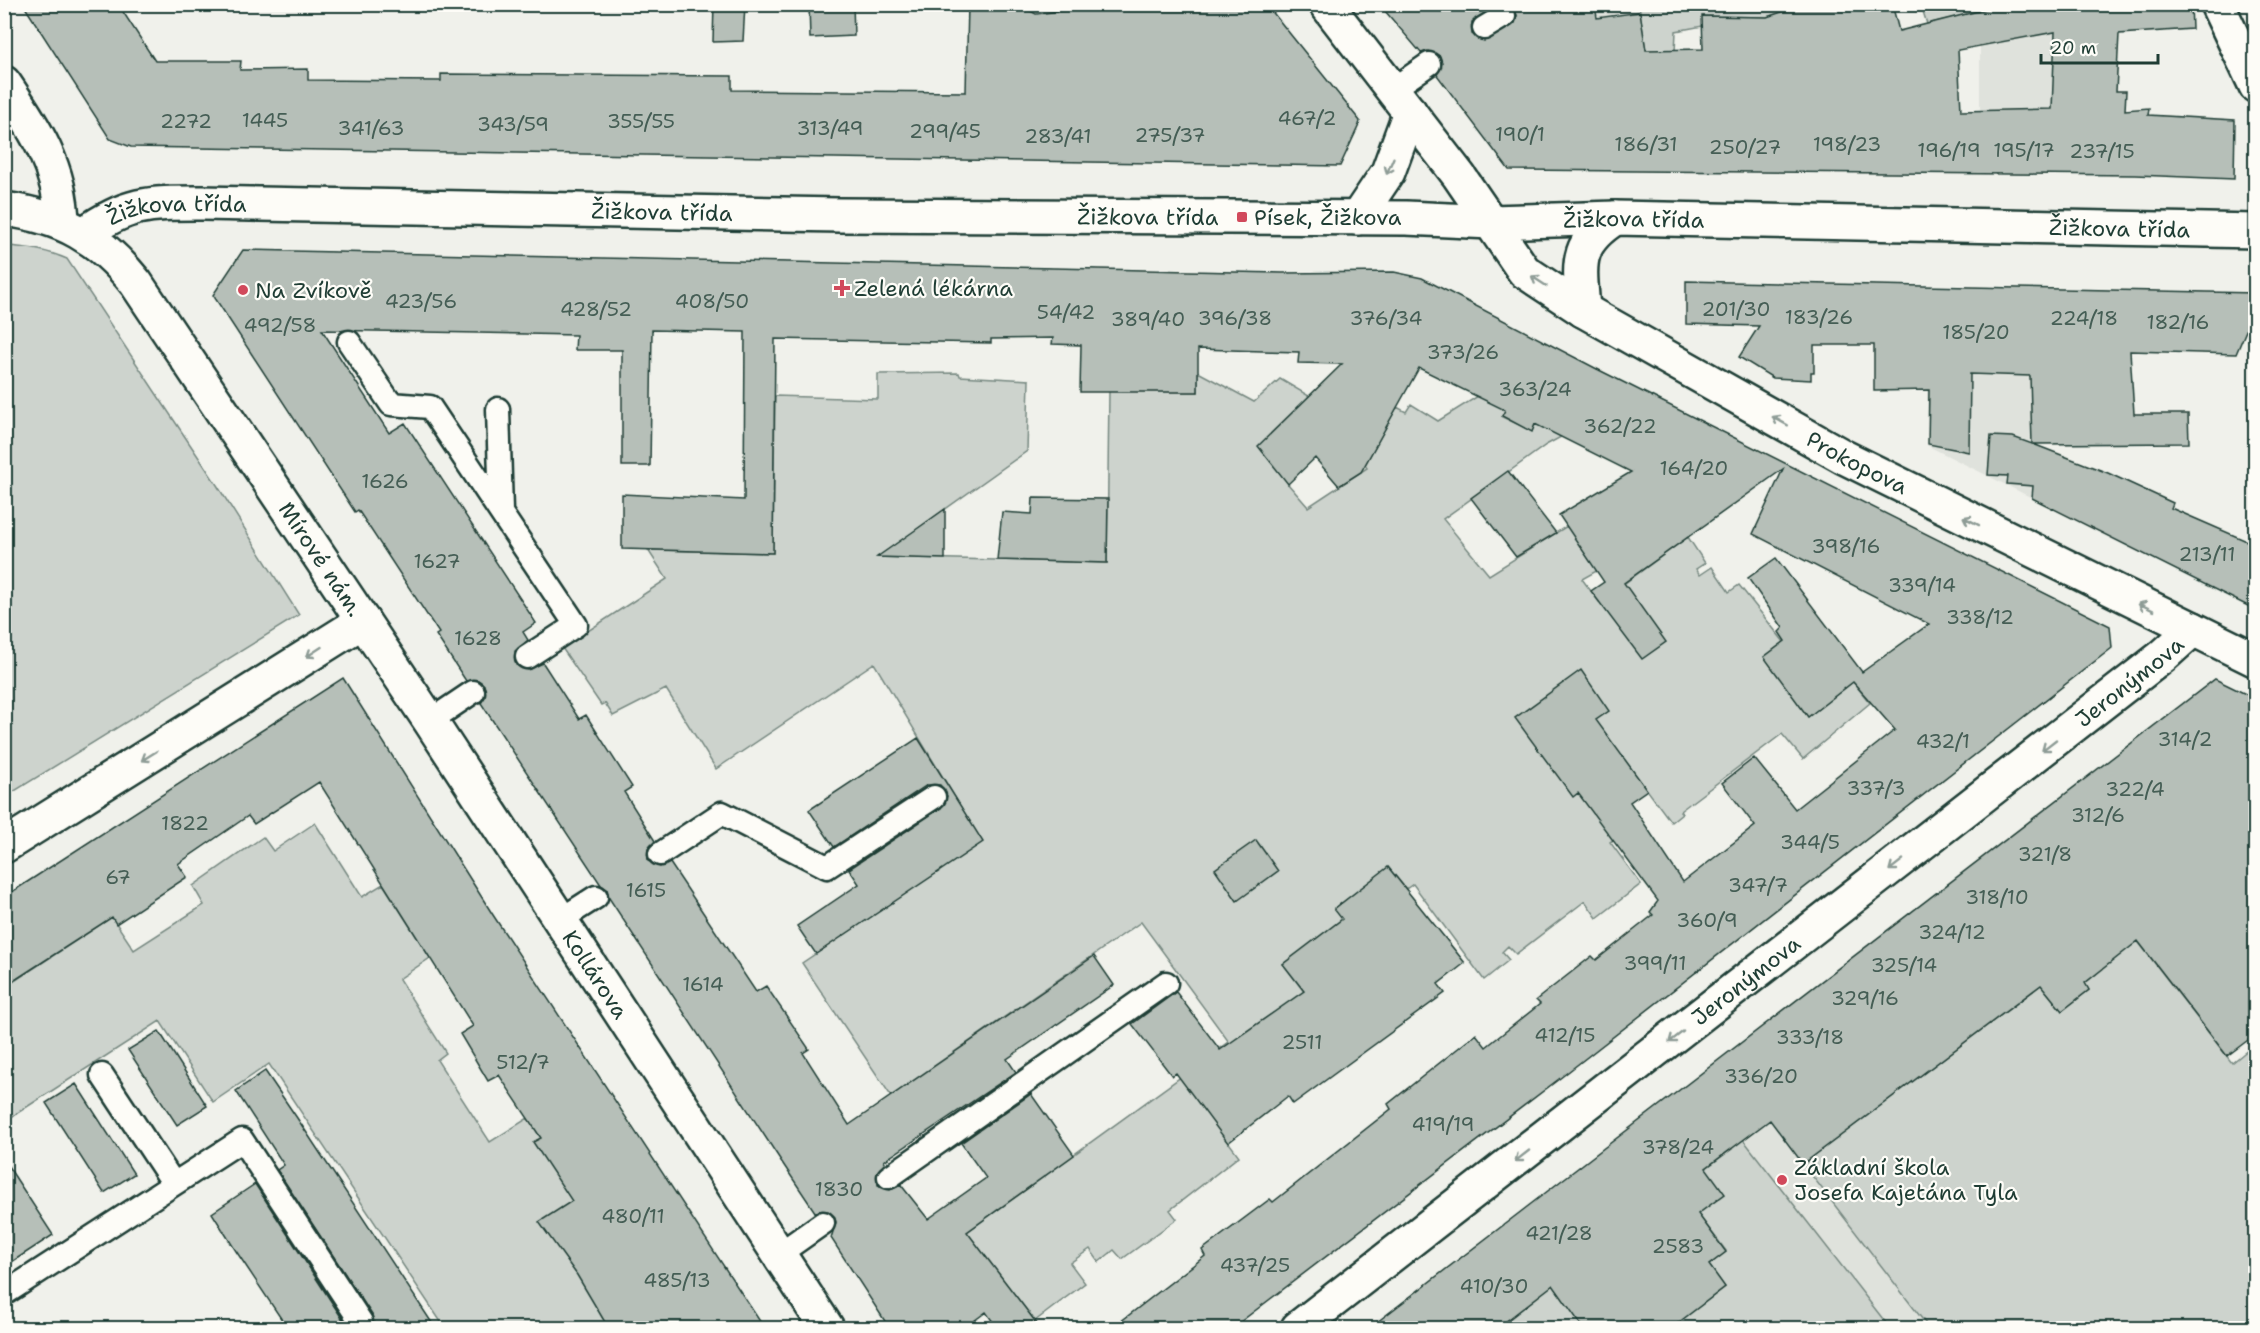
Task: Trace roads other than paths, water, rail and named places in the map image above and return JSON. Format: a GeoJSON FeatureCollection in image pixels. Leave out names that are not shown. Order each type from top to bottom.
{"type":"FeatureCollection","features":[{"type":"Feature","properties":{"kind":"street","name":"Prokopova"},"geometry":{"type":"LineString","coordinates":[[1326,4],[1402,100],[1524,271],[1583,310],[1844,457],[2256,660]]}},
{"type":"Feature","properties":{"kind":"street"},"geometry":{"type":"LineString","coordinates":[[2217,4],[2256,86]]}},
{"type":"Feature","properties":{"kind":"street"},"geometry":{"type":"LineString","coordinates":[[4,82],[38,132],[51,161],[73,228]]}},
{"type":"Feature","properties":{"kind":"street"},"geometry":{"type":"LineString","coordinates":[[1358,218],[1388,172],[1402,100]]}},
{"type":"Feature","properties":{"kind":"street","name":"Žižkova třída"},"geometry":{"type":"LineString","coordinates":[[73,228],[140,205],[202,202],[828,214],[1358,218],[1491,222],[1615,218],[2256,231]]}},
{"type":"Feature","properties":{"kind":"street","name":"Mírové nám."},"geometry":{"type":"LineString","coordinates":[[4,209],[73,228],[102,246],[136,283],[363,621],[4,846]]}},
{"type":"Feature","properties":{"kind":"street"},"geometry":{"type":"LineString","coordinates":[[1583,310],[1580,258],[1587,242],[1596,230],[1615,218]]}},
{"type":"Feature","properties":{"kind":"street","name":"Kollárova"},"geometry":{"type":"LineString","coordinates":[[363,621],[827,1329]]}},
{"type":"Feature","properties":{"kind":"street","name":"Jeronýmova"},"geometry":{"type":"LineString","coordinates":[[1298,1329],[1680,1034],[2163,656],[2193,629]]}},
{"type":"Feature","properties":{"kind":"lane"},"geometry":{"type":"LineString","coordinates":[[1484,28],[1504,16]]}},
{"type":"Feature","properties":{"kind":"lane"},"geometry":{"type":"LineString","coordinates":[[1402,100],[1429,64]]}},
{"type":"Feature","properties":{"kind":"lane"},"geometry":{"type":"LineString","coordinates":[[349,342],[391,404],[430,407],[576,625],[527,657]]}},
{"type":"Feature","properties":{"kind":"lane"},"geometry":{"type":"LineString","coordinates":[[498,410],[501,511]]}},
{"type":"Feature","properties":{"kind":"lane"},"geometry":{"type":"LineString","coordinates":[[430,721],[473,692]]}},
{"type":"Feature","properties":{"kind":"lane"},"geometry":{"type":"LineString","coordinates":[[660,854],[722,813],[827,867],[934,797]]}},
{"type":"Feature","properties":{"kind":"lane"},"geometry":{"type":"LineString","coordinates":[[560,920],[596,897]]}},
{"type":"Feature","properties":{"kind":"lane"},"geometry":{"type":"LineString","coordinates":[[889,1177],[1166,983]]}},
{"type":"Feature","properties":{"kind":"lane"},"geometry":{"type":"LineString","coordinates":[[102,1076],[174,1184]]}},
{"type":"Feature","properties":{"kind":"lane"},"geometry":{"type":"LineString","coordinates":[[4,1294],[242,1140],[361,1322]]}},
{"type":"Feature","properties":{"kind":"lane"},"geometry":{"type":"LineString","coordinates":[[779,1254],[823,1223]]}},
{"type":"Feature","properties":{"kind":"place","name":"Písek, Žižkova"},"geometry":{"type":"Point","coordinates":[1242,217]}},
{"type":"Feature","properties":{"kind":"place","name":"Zelená lékárna"},"geometry":{"type":"Point","coordinates":[842,288]}},
{"type":"Feature","properties":{"kind":"place","name":"Na Zvíkově"},"geometry":{"type":"Point","coordinates":[243,290]}},
{"type":"Feature","properties":{"kind":"place","name":"Základní škola Josefa Kajetána Tyla"},"geometry":{"type":"Point","coordinates":[1782,1180]}}]}
